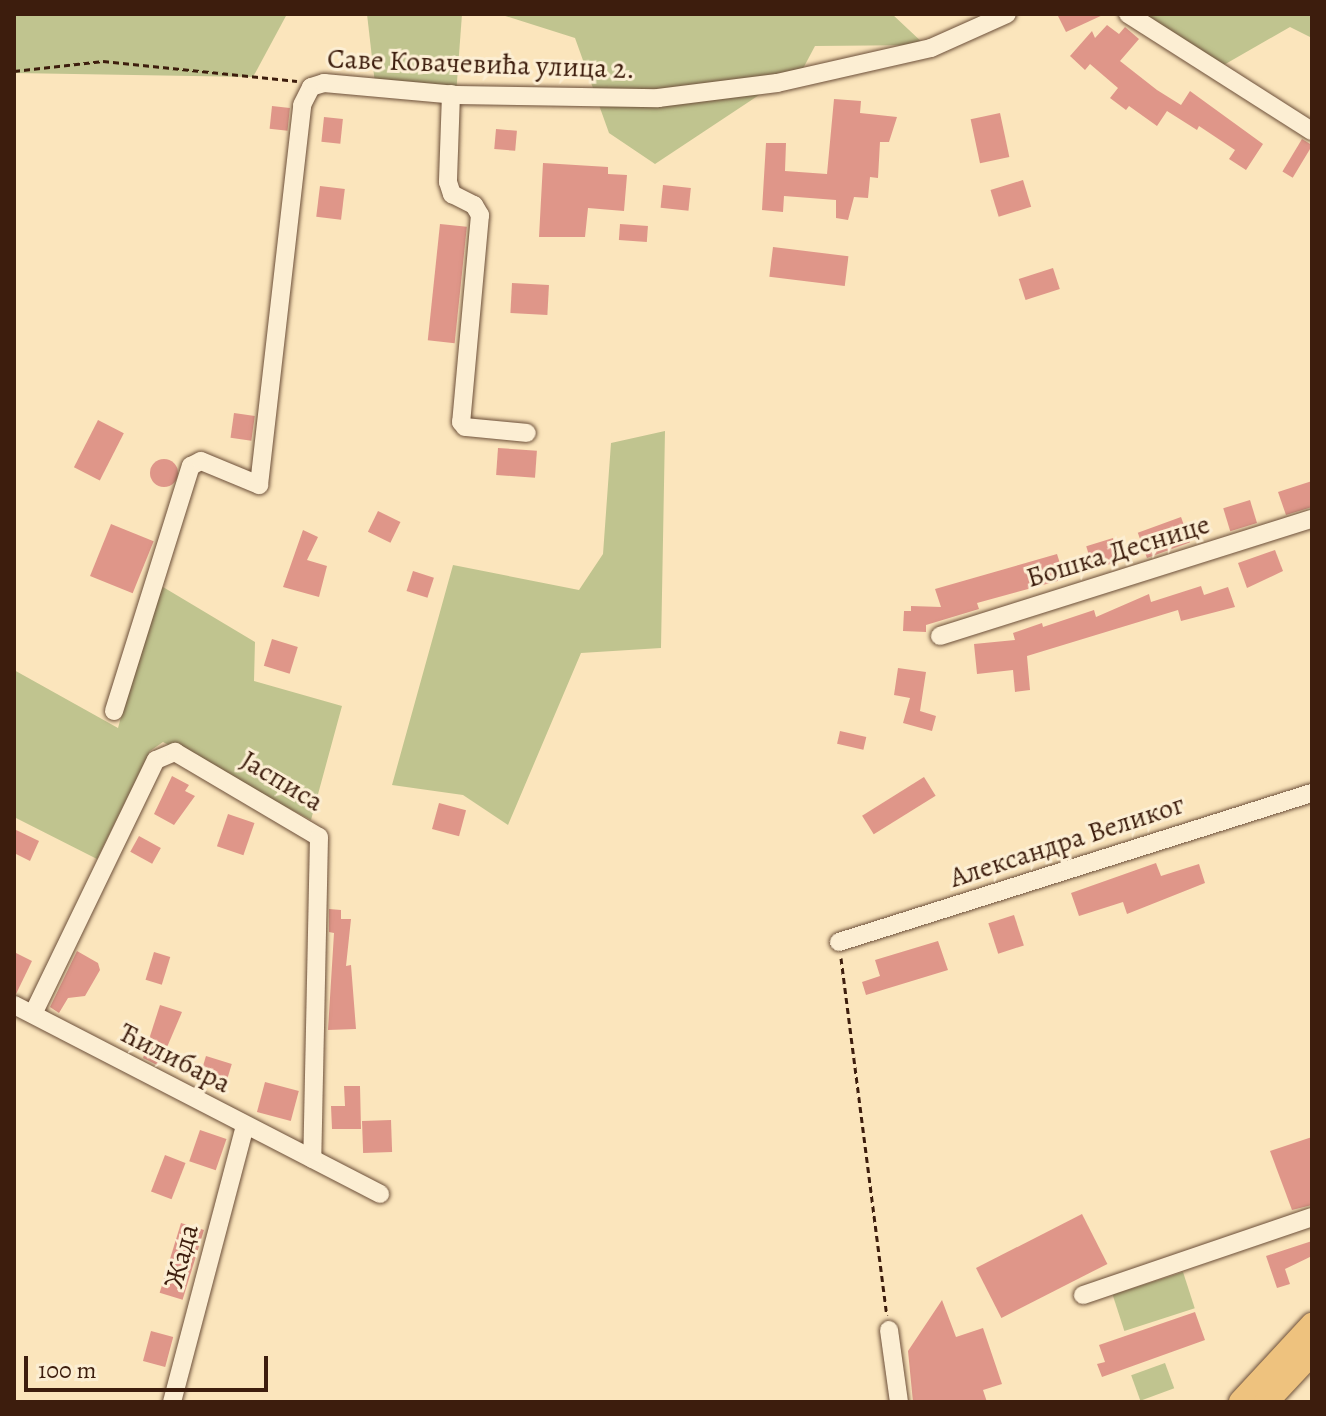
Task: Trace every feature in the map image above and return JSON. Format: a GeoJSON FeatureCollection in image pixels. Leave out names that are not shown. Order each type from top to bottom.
{"type":"FeatureCollection","features":[{"type":"Feature","properties":{"kind":"main road"},"geometry":{"type":"LineString","coordinates":[[1241,1402],[1312,1325]]}},
{"type":"Feature","properties":{"kind":"main road"},"geometry":{"type":"LineString","coordinates":[[1272,1401],[1312,1353]]}},
{"type":"Feature","properties":{"kind":"street","name":"Саве Ковачевића улица 2."},"geometry":{"type":"LineString","coordinates":[[114,711],[191,466],[201,461],[259,485],[305,93],[324,83],[451,94],[658,98],[777,83],[931,48],[1007,14]]}},
{"type":"Feature","properties":{"kind":"street"},"geometry":{"type":"LineString","coordinates":[[1128,14],[1312,131]]}},
{"type":"Feature","properties":{"kind":"street"},"geometry":{"type":"LineString","coordinates":[[451,94],[448,182],[452,194],[474,205],[480,215],[461,422],[465,427],[527,433]]}},
{"type":"Feature","properties":{"kind":"street","name":"Бошка Деснице"},"geometry":{"type":"LineString","coordinates":[[940,636],[1312,519]]}},
{"type":"Feature","properties":{"kind":"street","name":"Јасписа"},"geometry":{"type":"LineString","coordinates":[[33,1014],[156,760],[175,752],[319,837],[312,1159]]}},
{"type":"Feature","properties":{"kind":"street","name":"Александра Великог"},"geometry":{"type":"LineString","coordinates":[[839,942],[1312,793]]}},
{"type":"Feature","properties":{"kind":"street","name":"Ћилибара"},"geometry":{"type":"LineString","coordinates":[[14,1005],[312,1159]]}},
{"type":"Feature","properties":{"kind":"street","name":"Жада"},"geometry":{"type":"LineString","coordinates":[[172,1402],[245,1125]]}},
{"type":"Feature","properties":{"kind":"street"},"geometry":{"type":"LineString","coordinates":[[312,1159],[380,1194]]}},
{"type":"Feature","properties":{"kind":"street"},"geometry":{"type":"LineString","coordinates":[[1083,1295],[1312,1217]]}},
{"type":"Feature","properties":{"kind":"street"},"geometry":{"type":"LineString","coordinates":[[889,1330],[899,1402]]}},
{"type":"Feature","properties":{"kind":"path"},"geometry":{"type":"LineString","coordinates":[[14,71],[103,61],[324,83]]}},
{"type":"Feature","properties":{"kind":"path"},"geometry":{"type":"LineString","coordinates":[[839,942],[889,1330]]}},
{"type":"Feature","properties":{"kind":"green space"},"geometry":{"type":"Polygon","coordinates":[[[14,14],[287,14],[253,77],[14,73],[14,14]]]}},
{"type":"Feature","properties":{"kind":"green space"},"geometry":{"type":"Polygon","coordinates":[[[367,14],[462,14],[456,95],[375,84],[367,14]]]}},
{"type":"Feature","properties":{"kind":"green space"},"geometry":{"type":"Polygon","coordinates":[[[499,14],[892,14],[925,45],[815,46],[798,78],[777,83],[655,164],[609,133],[575,38],[499,14]]]}},
{"type":"Feature","properties":{"kind":"green space"},"geometry":{"type":"Polygon","coordinates":[[[1128,14],[1312,14],[1312,38],[1290,27],[1215,70],[1128,14]]]}},
{"type":"Feature","properties":{"kind":"green space"},"geometry":{"type":"Polygon","coordinates":[[[665,431],[661,648],[581,653],[508,825],[463,795],[392,785],[453,565],[579,590],[603,554],[611,443],[665,431]]]}},
{"type":"Feature","properties":{"kind":"green space"},"geometry":{"type":"Polygon","coordinates":[[[163,587],[255,642],[254,681],[342,706],[311,820],[163,742],[150,751],[97,859],[14,817],[14,670],[118,728],[147,622],[163,587]]]}},
{"type":"Feature","properties":{"kind":"green space"},"geometry":{"type":"Polygon","coordinates":[[[1183,1272],[1195,1308],[1124,1331],[1113,1295],[1183,1272]]]}},
{"type":"Feature","properties":{"kind":"green space"},"geometry":{"type":"Polygon","coordinates":[[[1165,1363],[1174,1388],[1140,1401],[1131,1375],[1165,1363]]]}},
{"type":"Feature","properties":{"kind":"building"},"geometry":{"type":"Polygon","coordinates":[[[1057,14],[1105,14],[1066,32],[1057,14]]]}},
{"type":"Feature","properties":{"kind":"building"},"geometry":{"type":"Polygon","coordinates":[[[1107,25],[1119,34],[1125,27],[1139,39],[1120,61],[1157,90],[1181,105],[1190,91],[1263,144],[1246,170],[1229,159],[1235,150],[1199,126],[1197,130],[1167,111],[1157,126],[1129,106],[1126,110],[1110,98],[1118,88],[1090,64],[1085,70],[1070,56],[1092,31],[1095,38],[1107,25]]]}},
{"type":"Feature","properties":{"kind":"building"},"geometry":{"type":"Polygon","coordinates":[[[834,99],[861,101],[860,113],[897,117],[889,142],[880,142],[878,178],[870,177],[868,198],[854,197],[848,220],[836,218],[836,200],[784,196],[783,212],[762,210],[766,143],[786,143],[785,171],[827,174],[834,99]]]}},
{"type":"Feature","properties":{"kind":"building"},"geometry":{"type":"Polygon","coordinates":[[[272,106],[290,108],[287,131],[270,129],[272,106]]]}},
{"type":"Feature","properties":{"kind":"building"},"geometry":{"type":"Polygon","coordinates":[[[1000,113],[1009,157],[980,163],[971,119],[1000,113]]]}},
{"type":"Feature","properties":{"kind":"building"},"geometry":{"type":"Polygon","coordinates":[[[324,117],[343,119],[340,144],[321,142],[324,117]]]}},
{"type":"Feature","properties":{"kind":"building"},"geometry":{"type":"Polygon","coordinates":[[[496,129],[517,131],[515,151],[494,149],[496,129]]]}},
{"type":"Feature","properties":{"kind":"building"},"geometry":{"type":"Polygon","coordinates":[[[1302,139],[1312,146],[1293,178],[1282,172],[1302,139]]]}},
{"type":"Feature","properties":{"kind":"building"},"geometry":{"type":"Polygon","coordinates":[[[543,163],[608,167],[608,174],[627,175],[624,211],[588,208],[585,237],[539,237],[543,163]]]}},
{"type":"Feature","properties":{"kind":"building"},"geometry":{"type":"Polygon","coordinates":[[[1023,180],[1031,207],[999,217],[990,190],[1023,180]]]}},
{"type":"Feature","properties":{"kind":"building"},"geometry":{"type":"Polygon","coordinates":[[[663,185],[691,188],[688,211],[661,208],[663,185]]]}},
{"type":"Feature","properties":{"kind":"building"},"geometry":{"type":"Polygon","coordinates":[[[320,186],[345,189],[341,220],[316,217],[320,186]]]}},
{"type":"Feature","properties":{"kind":"building"},"geometry":{"type":"Polygon","coordinates":[[[440,224],[467,227],[455,343],[428,340],[440,224]]]}},
{"type":"Feature","properties":{"kind":"building"},"geometry":{"type":"Polygon","coordinates":[[[620,224],[648,226],[647,242],[619,240],[620,224]]]}},
{"type":"Feature","properties":{"kind":"building"},"geometry":{"type":"Polygon","coordinates":[[[773,247],[848,256],[845,286],[769,277],[773,247]]]}},
{"type":"Feature","properties":{"kind":"building"},"geometry":{"type":"Polygon","coordinates":[[[1053,268],[1060,289],[1026,300],[1019,279],[1053,268]]]}},
{"type":"Feature","properties":{"kind":"building"},"geometry":{"type":"Polygon","coordinates":[[[512,283],[549,285],[547,315],[510,313],[512,283]]]}},
{"type":"Feature","properties":{"kind":"building"},"geometry":{"type":"Polygon","coordinates":[[[234,413],[255,416],[251,441],[231,438],[234,413]]]}},
{"type":"Feature","properties":{"kind":"building"},"geometry":{"type":"Polygon","coordinates":[[[98,420],[124,433],[100,480],[74,467],[98,420]]]}},
{"type":"Feature","properties":{"kind":"building"},"geometry":{"type":"Polygon","coordinates":[[[498,448],[537,451],[535,478],[496,475],[498,448]]]}},
{"type":"Feature","properties":{"kind":"building"},"geometry":{"type":"Polygon","coordinates":[[[164,459],[174,463],[178,473],[174,483],[164,487],[154,483],[150,473],[154,463],[164,459]]]}},
{"type":"Feature","properties":{"kind":"building"},"geometry":{"type":"Polygon","coordinates":[[[1312,481],[1312,507],[1286,515],[1278,492],[1312,481]]]}},
{"type":"Feature","properties":{"kind":"building"},"geometry":{"type":"Polygon","coordinates":[[[1250,500],[1257,523],[1230,531],[1223,508],[1250,500]]]}},
{"type":"Feature","properties":{"kind":"building"},"geometry":{"type":"Polygon","coordinates":[[[378,511],[400,522],[390,543],[368,532],[378,511]]]}},
{"type":"Feature","properties":{"kind":"building"},"geometry":{"type":"Polygon","coordinates":[[[1181,517],[1190,542],[1147,558],[1138,533],[1181,517]]]}},
{"type":"Feature","properties":{"kind":"building"},"geometry":{"type":"Polygon","coordinates":[[[111,524],[154,541],[133,593],[90,576],[111,524]]]}},
{"type":"Feature","properties":{"kind":"building"},"geometry":{"type":"Polygon","coordinates":[[[303,530],[318,537],[307,560],[327,566],[319,597],[283,587],[303,530]]]}},
{"type":"Feature","properties":{"kind":"building"},"geometry":{"type":"Polygon","coordinates":[[[1113,538],[1120,561],[1093,569],[1086,546],[1113,538]]]}},
{"type":"Feature","properties":{"kind":"building"},"geometry":{"type":"Polygon","coordinates":[[[1275,550],[1283,571],[1247,588],[1238,563],[1275,550]]]}},
{"type":"Feature","properties":{"kind":"building"},"geometry":{"type":"Polygon","coordinates":[[[1057,554],[1065,579],[977,603],[979,609],[926,625],[926,632],[903,631],[904,611],[911,611],[911,606],[941,607],[935,589],[1057,554]]]}},
{"type":"Feature","properties":{"kind":"building"},"geometry":{"type":"Polygon","coordinates":[[[413,571],[434,578],[427,598],[407,591],[413,571]]]}},
{"type":"Feature","properties":{"kind":"building"},"geometry":{"type":"Polygon","coordinates":[[[1201,586],[1204,595],[1228,587],[1235,607],[1181,621],[1178,610],[1027,656],[1030,690],[1015,692],[1013,670],[977,674],[974,644],[1015,640],[1013,633],[1042,623],[1043,627],[1094,610],[1096,617],[1149,594],[1151,602],[1201,586]]]}},
{"type":"Feature","properties":{"kind":"building"},"geometry":{"type":"Polygon","coordinates":[[[272,639],[298,647],[290,674],[264,666],[272,639]]]}},
{"type":"Feature","properties":{"kind":"building"},"geometry":{"type":"Polygon","coordinates":[[[898,668],[926,672],[920,711],[936,716],[932,731],[903,723],[910,698],[894,695],[898,668]]]}},
{"type":"Feature","properties":{"kind":"building"},"geometry":{"type":"Polygon","coordinates":[[[840,731],[866,737],[863,750],[837,744],[840,731]]]}},
{"type":"Feature","properties":{"kind":"building"},"geometry":{"type":"Polygon","coordinates":[[[172,776],[189,785],[185,791],[195,796],[174,825],[154,814],[172,776]]]}},
{"type":"Feature","properties":{"kind":"building"},"geometry":{"type":"Polygon","coordinates":[[[924,777],[936,796],[874,834],[862,816],[924,777]]]}},
{"type":"Feature","properties":{"kind":"building"},"geometry":{"type":"Polygon","coordinates":[[[439,803],[466,810],[459,836],[432,829],[439,803]]]}},
{"type":"Feature","properties":{"kind":"building"},"geometry":{"type":"Polygon","coordinates":[[[228,814],[254,823],[243,855],[217,846],[228,814]]]}},
{"type":"Feature","properties":{"kind":"building"},"geometry":{"type":"Polygon","coordinates":[[[14,829],[39,841],[30,861],[14,853],[14,829]]]}},
{"type":"Feature","properties":{"kind":"building"},"geometry":{"type":"Polygon","coordinates":[[[139,836],[161,848],[152,864],[130,852],[139,836]]]}},
{"type":"Feature","properties":{"kind":"building"},"geometry":{"type":"Polygon","coordinates":[[[1156,863],[1161,876],[1199,864],[1205,883],[1127,914],[1123,902],[1079,916],[1071,893],[1156,863]]]}},
{"type":"Feature","properties":{"kind":"building"},"geometry":{"type":"Polygon","coordinates":[[[329,909],[341,910],[341,919],[351,919],[346,966],[351,965],[356,1029],[328,1030],[334,933],[329,932],[329,909]]]}},
{"type":"Feature","properties":{"kind":"building"},"geometry":{"type":"Polygon","coordinates":[[[1014,915],[1024,945],[998,954],[988,923],[1014,915]]]}},
{"type":"Feature","properties":{"kind":"building"},"geometry":{"type":"Polygon","coordinates":[[[938,941],[948,970],[866,995],[862,982],[880,976],[875,960],[938,941]]]}},
{"type":"Feature","properties":{"kind":"building"},"geometry":{"type":"Polygon","coordinates":[[[77,951],[98,963],[100,970],[85,996],[68,998],[59,1013],[50,1007],[77,951]]]}},
{"type":"Feature","properties":{"kind":"building"},"geometry":{"type":"Polygon","coordinates":[[[14,952],[32,961],[16,994],[14,993],[14,952]]]}},
{"type":"Feature","properties":{"kind":"building"},"geometry":{"type":"Polygon","coordinates":[[[154,952],[170,957],[162,985],[146,980],[154,952]]]}},
{"type":"Feature","properties":{"kind":"building"},"geometry":{"type":"Polygon","coordinates":[[[160,1005],[182,1012],[159,1066],[143,1058],[160,1005]]]}},
{"type":"Feature","properties":{"kind":"building"},"geometry":{"type":"Polygon","coordinates":[[[206,1056],[232,1064],[225,1087],[199,1079],[206,1056]]]}},
{"type":"Feature","properties":{"kind":"building"},"geometry":{"type":"Polygon","coordinates":[[[265,1082],[299,1091],[291,1121],[257,1112],[265,1082]]]}},
{"type":"Feature","properties":{"kind":"building"},"geometry":{"type":"Polygon","coordinates":[[[344,1086],[360,1086],[361,1129],[332,1129],[331,1106],[345,1106],[344,1086]]]}},
{"type":"Feature","properties":{"kind":"building"},"geometry":{"type":"Polygon","coordinates":[[[391,1120],[392,1152],[363,1153],[362,1121],[391,1120]]]}},
{"type":"Feature","properties":{"kind":"building"},"geometry":{"type":"Polygon","coordinates":[[[200,1130],[226,1139],[216,1170],[189,1161],[200,1130]]]}},
{"type":"Feature","properties":{"kind":"building"},"geometry":{"type":"Polygon","coordinates":[[[1312,1137],[1312,1205],[1292,1210],[1270,1151],[1312,1137]]]}},
{"type":"Feature","properties":{"kind":"building"},"geometry":{"type":"Polygon","coordinates":[[[165,1155],[186,1163],[172,1199],[151,1191],[165,1155]]]}},
{"type":"Feature","properties":{"kind":"building"},"geometry":{"type":"Polygon","coordinates":[[[1082,1214],[1107,1264],[1001,1318],[976,1268],[1082,1214]]]}},
{"type":"Feature","properties":{"kind":"building"},"geometry":{"type":"Polygon","coordinates":[[[181,1223],[204,1230],[183,1300],[160,1293],[181,1223]]]}},
{"type":"Feature","properties":{"kind":"building"},"geometry":{"type":"Polygon","coordinates":[[[1312,1241],[1312,1256],[1285,1269],[1290,1284],[1277,1288],[1266,1256],[1312,1241]]]}},
{"type":"Feature","properties":{"kind":"building"},"geometry":{"type":"Polygon","coordinates":[[[942,1300],[956,1337],[983,1328],[1002,1384],[983,1390],[987,1402],[913,1402],[908,1351],[942,1300]]]}},
{"type":"Feature","properties":{"kind":"building"},"geometry":{"type":"Polygon","coordinates":[[[1195,1312],[1205,1340],[1102,1377],[1097,1364],[1105,1362],[1099,1345],[1195,1312]]]}},
{"type":"Feature","properties":{"kind":"building"},"geometry":{"type":"Polygon","coordinates":[[[151,1331],[173,1337],[165,1367],[143,1361],[151,1331]]]}}]}
